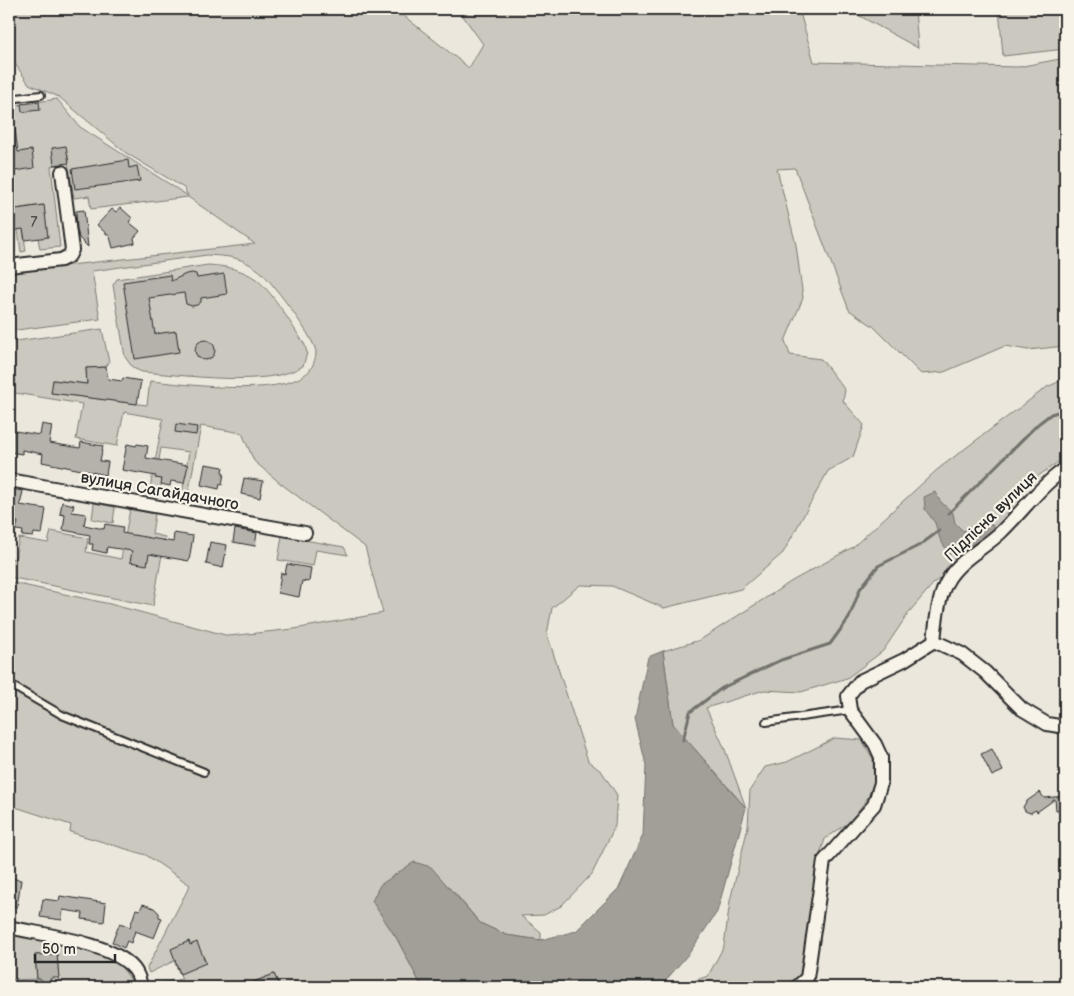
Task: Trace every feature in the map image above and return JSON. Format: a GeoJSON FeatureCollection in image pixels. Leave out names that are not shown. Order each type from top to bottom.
{"type":"FeatureCollection","features":[{"type":"Feature","properties":{"kind":"street"},"geometry":{"type":"LineString","coordinates":[[9,266],[61,260],[69,256],[72,250],[62,172]]}},
{"type":"Feature","properties":{"kind":"street","name":"Підлісна вулиця"},"geometry":{"type":"LineString","coordinates":[[934,641],[937,608],[948,578],[965,561],[1000,533],[1035,496],[1065,469]]}},
{"type":"Feature","properties":{"kind":"street","name":"вулиця Сагайдачного"},"geometry":{"type":"LineString","coordinates":[[9,480],[306,533]]}},
{"type":"Feature","properties":{"kind":"street"},"geometry":{"type":"LineString","coordinates":[[797,987],[806,978],[824,861],[874,805],[880,783],[881,757],[875,744],[850,710],[848,696],[860,681],[904,660],[934,641],[962,654],[985,672],[1022,709],[1047,724],[1065,728]]}},
{"type":"Feature","properties":{"kind":"street"},"geometry":{"type":"LineString","coordinates":[[9,928],[85,944],[114,954],[134,969],[141,987]]}},
{"type":"Feature","properties":{"kind":"lane"},"geometry":{"type":"LineString","coordinates":[[9,100],[41,95]]}},
{"type":"Feature","properties":{"kind":"lane"},"geometry":{"type":"LineString","coordinates":[[9,684],[62,716],[204,772]]}},
{"type":"Feature","properties":{"kind":"lane"},"geometry":{"type":"LineString","coordinates":[[766,722],[850,710]]}},
{"type":"Feature","properties":{"kind":"shaded area"},"geometry":{"type":"Polygon","coordinates":[[[9,9],[389,9],[399,12],[469,68],[483,44],[458,9],[799,9],[814,62],[1018,67],[1065,58],[1065,346],[1028,350],[1005,346],[944,372],[921,374],[873,326],[849,310],[795,168],[777,169],[796,245],[803,298],[785,341],[790,355],[821,359],[845,390],[843,401],[864,425],[853,457],[828,471],[783,553],[741,589],[664,608],[612,586],[580,585],[552,608],[547,634],[588,761],[602,772],[617,795],[615,826],[592,874],[561,906],[544,915],[521,916],[541,932],[541,940],[506,935],[480,923],[454,892],[372,901],[397,939],[422,987],[280,987],[274,974],[248,984],[249,987],[196,987],[196,985],[149,987],[149,985],[182,979],[174,961],[149,973],[147,968],[190,885],[146,855],[70,832],[71,825],[9,805],[9,582],[110,604],[229,636],[294,629],[383,613],[365,547],[254,461],[242,433],[201,426],[187,501],[181,500],[189,452],[161,448],[156,478],[162,479],[159,496],[149,494],[163,419],[124,412],[117,446],[76,439],[82,404],[9,392],[9,342],[102,329],[109,362],[106,367],[86,368],[87,384],[53,380],[52,393],[147,405],[150,381],[232,388],[275,385],[293,381],[307,373],[311,369],[316,352],[302,325],[263,274],[243,261],[207,255],[92,271],[100,319],[9,331],[9,272],[255,244],[188,197],[91,209],[89,196],[74,198],[68,163],[51,166],[60,247],[40,249],[38,238],[43,205],[20,208],[26,251],[21,252],[9,172],[9,106],[57,99],[80,127],[188,196],[184,188],[126,153],[59,97],[29,84],[9,55],[9,9]]]}},
{"type":"Feature","properties":{"kind":"shaded area"},"geometry":{"type":"Polygon","coordinates":[[[847,9],[915,9],[918,48],[847,9]]]}},
{"type":"Feature","properties":{"kind":"shaded area"},"geometry":{"type":"Polygon","coordinates":[[[999,9],[1065,9],[1065,49],[1003,56],[999,9]]]}},
{"type":"Feature","properties":{"kind":"shaded area"},"geometry":{"type":"Polygon","coordinates":[[[208,265],[239,270],[256,279],[262,285],[276,301],[305,345],[307,353],[303,366],[288,373],[269,377],[248,378],[142,372],[133,368],[125,357],[113,285],[117,279],[208,265]]]}},
{"type":"Feature","properties":{"kind":"shaded area"},"geometry":{"type":"Polygon","coordinates":[[[1065,379],[1065,457],[1034,479],[1014,503],[999,528],[933,584],[910,611],[883,651],[847,678],[801,692],[764,690],[706,708],[724,747],[746,808],[673,724],[663,651],[700,640],[792,581],[853,547],[938,469],[1047,387],[1065,379]]]}},
{"type":"Feature","properties":{"kind":"shaded area"},"geometry":{"type":"Polygon","coordinates":[[[935,492],[940,501],[953,513],[955,523],[963,531],[987,520],[995,528],[968,553],[949,554],[940,539],[935,523],[925,509],[924,497],[935,492]]]}},
{"type":"Feature","properties":{"kind":"shaded area"},"geometry":{"type":"Polygon","coordinates":[[[94,503],[115,507],[113,523],[92,519],[94,503]]]}},
{"type":"Feature","properties":{"kind":"shaded area"},"geometry":{"type":"Polygon","coordinates":[[[130,509],[155,514],[152,534],[165,537],[153,606],[9,577],[9,558],[15,559],[19,538],[48,543],[51,531],[88,538],[86,552],[121,559],[130,509]]]}},
{"type":"Feature","properties":{"kind":"shaded area"},"geometry":{"type":"Polygon","coordinates":[[[282,536],[344,547],[348,555],[316,550],[313,566],[278,560],[282,536]]]}},
{"type":"Feature","properties":{"kind":"shaded area"},"geometry":{"type":"Polygon","coordinates":[[[663,651],[673,724],[746,808],[717,912],[690,952],[660,987],[422,987],[397,939],[372,901],[380,885],[414,862],[431,867],[480,923],[506,935],[541,940],[576,931],[619,888],[643,835],[646,765],[635,719],[648,657],[663,651]]]}},
{"type":"Feature","properties":{"kind":"shaded area"},"geometry":{"type":"Polygon","coordinates":[[[835,738],[862,740],[873,759],[874,789],[851,821],[825,839],[816,867],[801,977],[791,987],[676,987],[708,976],[724,946],[730,901],[748,827],[750,790],[765,767],[787,762],[835,738]]]}},
{"type":"Feature","properties":{"kind":"shaded area"},"geometry":{"type":"Polygon","coordinates":[[[11,933],[77,946],[102,954],[116,963],[128,975],[134,987],[59,987],[57,954],[35,955],[37,979],[9,980],[9,935],[11,933]]]}},
{"type":"Feature","properties":{"kind":"building"},"geometry":{"type":"Polygon","coordinates":[[[39,102],[40,110],[22,112],[21,104],[39,102]]]}},
{"type":"Feature","properties":{"kind":"building"},"geometry":{"type":"Polygon","coordinates":[[[9,122],[14,122],[18,152],[32,150],[34,168],[9,172],[9,122]]]}},
{"type":"Feature","properties":{"kind":"building"},"geometry":{"type":"Polygon","coordinates":[[[66,146],[69,163],[54,165],[52,148],[66,146]]]}},
{"type":"Feature","properties":{"kind":"building"},"geometry":{"type":"Polygon","coordinates":[[[128,160],[129,168],[137,166],[140,181],[75,189],[72,169],[128,160]]]}},
{"type":"Feature","properties":{"kind":"building"},"geometry":{"type":"Polygon","coordinates":[[[44,205],[48,237],[25,240],[23,229],[9,231],[9,210],[44,205]]]}},
{"type":"Feature","properties":{"kind":"building"},"geometry":{"type":"Polygon","coordinates":[[[120,207],[132,218],[129,222],[140,231],[134,238],[135,243],[113,248],[110,237],[97,225],[112,209],[116,212],[120,207]]]}},
{"type":"Feature","properties":{"kind":"building"},"geometry":{"type":"Polygon","coordinates":[[[84,210],[88,247],[79,238],[77,229],[76,211],[84,210]]]}},
{"type":"Feature","properties":{"kind":"building"},"geometry":{"type":"Polygon","coordinates":[[[192,273],[196,274],[197,278],[224,274],[227,294],[201,298],[201,302],[192,306],[186,304],[184,293],[149,298],[155,334],[176,331],[179,352],[135,359],[123,282],[170,275],[171,281],[192,273]]]}},
{"type":"Feature","properties":{"kind":"building"},"geometry":{"type":"Polygon","coordinates":[[[205,340],[212,343],[215,350],[212,357],[205,360],[198,357],[195,350],[198,343],[205,340]]]}},
{"type":"Feature","properties":{"kind":"building"},"geometry":{"type":"Polygon","coordinates":[[[106,367],[108,379],[122,381],[123,378],[141,381],[137,404],[51,393],[53,380],[87,384],[86,368],[106,367]]]}},
{"type":"Feature","properties":{"kind":"building"},"geometry":{"type":"Polygon","coordinates":[[[42,424],[52,426],[49,443],[80,448],[81,442],[103,446],[100,461],[108,462],[106,475],[42,462],[43,454],[22,450],[22,454],[9,452],[9,430],[40,435],[42,424]]]}},
{"type":"Feature","properties":{"kind":"building"},"geometry":{"type":"Polygon","coordinates":[[[176,424],[197,427],[196,435],[175,432],[176,424]]]}},
{"type":"Feature","properties":{"kind":"building"},"geometry":{"type":"Polygon","coordinates":[[[127,444],[148,446],[146,458],[188,465],[184,483],[171,481],[170,486],[161,484],[162,479],[155,478],[156,476],[122,470],[127,444]]]}},
{"type":"Feature","properties":{"kind":"building"},"geometry":{"type":"Polygon","coordinates":[[[205,464],[223,467],[222,485],[220,484],[219,489],[201,485],[205,464]]]}},
{"type":"Feature","properties":{"kind":"building"},"geometry":{"type":"Polygon","coordinates":[[[244,478],[263,481],[260,498],[241,494],[244,478]]]}},
{"type":"Feature","properties":{"kind":"building"},"geometry":{"type":"Polygon","coordinates":[[[11,489],[23,491],[20,505],[46,509],[42,534],[34,533],[33,537],[22,536],[23,531],[16,530],[18,522],[9,520],[11,489]]]}},
{"type":"Feature","properties":{"kind":"building"},"geometry":{"type":"Polygon","coordinates":[[[62,502],[74,505],[72,512],[86,514],[84,525],[104,529],[105,524],[123,527],[122,533],[173,542],[174,533],[193,536],[189,561],[149,554],[147,565],[130,562],[132,551],[107,547],[106,553],[92,550],[93,544],[89,544],[90,535],[63,530],[65,515],[60,514],[62,502]]]}},
{"type":"Feature","properties":{"kind":"building"},"geometry":{"type":"Polygon","coordinates":[[[235,529],[257,533],[255,546],[233,542],[235,529]]]}},
{"type":"Feature","properties":{"kind":"building"},"geometry":{"type":"Polygon","coordinates":[[[210,542],[227,545],[223,568],[206,564],[210,542]]]}},
{"type":"Feature","properties":{"kind":"building"},"geometry":{"type":"Polygon","coordinates":[[[287,564],[311,568],[309,582],[302,581],[299,597],[278,593],[281,573],[285,574],[287,564]]]}},
{"type":"Feature","properties":{"kind":"building"},"geometry":{"type":"Polygon","coordinates":[[[992,749],[1003,771],[992,776],[981,754],[992,749]]]}},
{"type":"Feature","properties":{"kind":"building"},"geometry":{"type":"Polygon","coordinates":[[[1040,792],[1044,798],[1065,796],[1065,809],[1056,810],[1055,799],[1037,812],[1036,810],[1030,813],[1025,811],[1023,807],[1027,801],[1040,792]]]}},
{"type":"Feature","properties":{"kind":"building"},"geometry":{"type":"Polygon","coordinates":[[[9,878],[21,880],[17,907],[9,905],[9,878]]]}},
{"type":"Feature","properties":{"kind":"building"},"geometry":{"type":"Polygon","coordinates":[[[60,896],[106,903],[104,922],[82,919],[83,913],[63,910],[62,920],[40,917],[43,899],[59,901],[60,896]]]}},
{"type":"Feature","properties":{"kind":"building"},"geometry":{"type":"Polygon","coordinates":[[[143,904],[154,908],[159,913],[159,917],[162,918],[154,938],[135,931],[131,943],[127,941],[124,948],[112,942],[120,923],[130,927],[136,909],[140,910],[143,904]]]}},
{"type":"Feature","properties":{"kind":"building"},"geometry":{"type":"Polygon","coordinates":[[[189,941],[190,945],[197,942],[206,963],[180,974],[171,949],[189,941]]]}},
{"type":"Feature","properties":{"kind":"building"},"geometry":{"type":"Polygon","coordinates":[[[57,954],[59,978],[51,978],[49,983],[44,983],[41,979],[37,979],[35,955],[57,954]]]}},
{"type":"Feature","properties":{"kind":"building"},"geometry":{"type":"Polygon","coordinates":[[[274,974],[280,987],[241,987],[274,974]]]}},
{"type":"Feature","properties":{"kind":"waterway"},"geometry":{"type":"LineString","coordinates":[[949,513],[1038,424],[1051,414],[1065,410]]}},
{"type":"Feature","properties":{"kind":"waterway"},"geometry":{"type":"LineString","coordinates":[[683,740],[690,712],[722,688],[781,660],[830,644],[849,618],[860,589],[878,566],[920,545],[939,531]]}}]}
